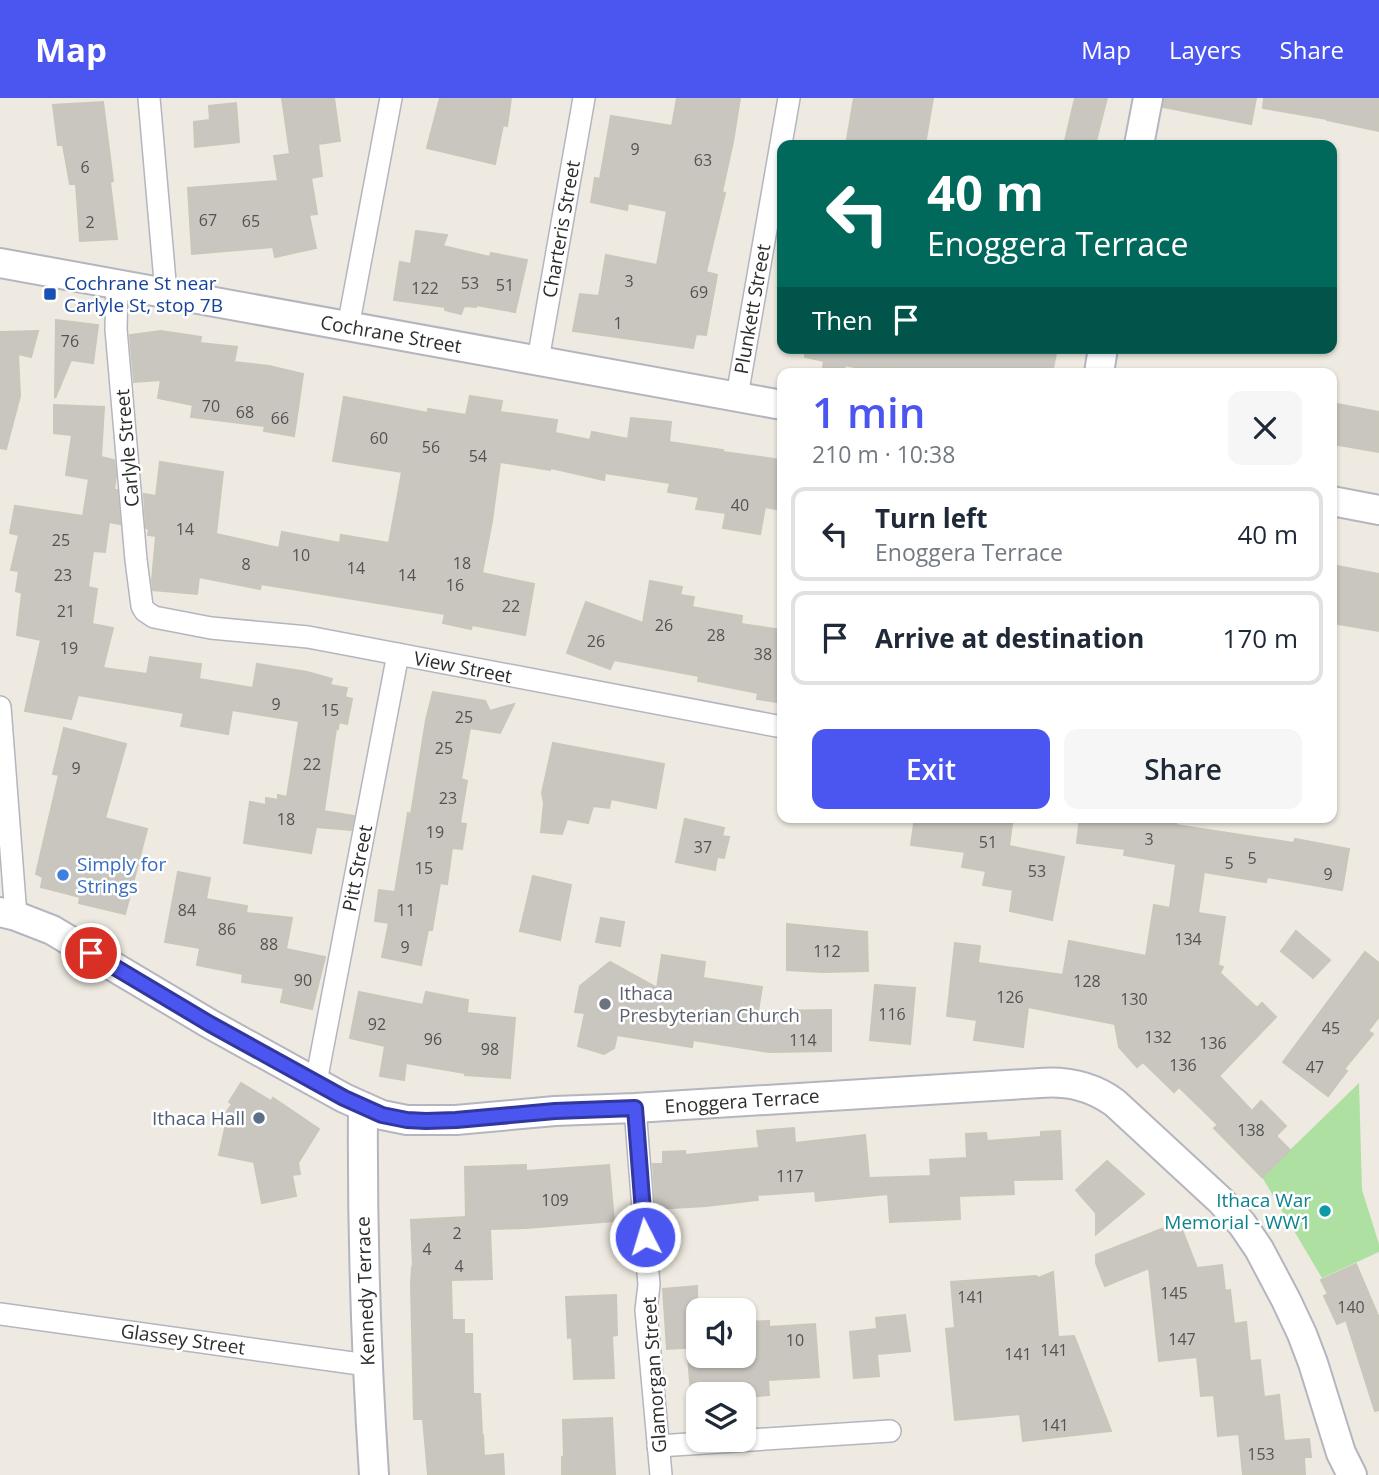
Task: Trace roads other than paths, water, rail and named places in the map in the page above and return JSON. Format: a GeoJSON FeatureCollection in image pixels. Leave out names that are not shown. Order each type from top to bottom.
{"type":"FeatureCollection","features":[{"type":"Feature","properties":{"kind":"main road"},"geometry":{"type":"LineString","coordinates":[[1140,140],[1148,98]]}},
{"type":"Feature","properties":{"kind":"main road","name":"Cochrane Street"},"geometry":{"type":"LineString","coordinates":[[0,263],[777,404]]}},
{"type":"Feature","properties":{"kind":"main road"},"geometry":{"type":"LineString","coordinates":[[1337,502],[1379,510]]}},
{"type":"Feature","properties":{"kind":"main road","name":"Enoggera Terrace"},"geometry":{"type":"LineString","coordinates":[[8,914],[52,930],[210,1024],[363,1107],[382,1115],[407,1120],[456,1120],[555,1111],[1049,1082],[1089,1088],[1115,1103],[1213,1193],[1242,1224],[1259,1249],[1286,1300],[1313,1363],[1356,1450],[1372,1475]]}},
{"type":"Feature","properties":{"kind":"main road","name":"Kennedy Terrace"},"geometry":{"type":"LineString","coordinates":[[363,1107],[367,1365],[374,1475]]}},
{"type":"Feature","properties":{"kind":"main road","name":"Enoggera Terrace"},"geometry":{"type":"LineString","coordinates":[[1313,1363],[1340,1453],[1352,1475]]}},
{"type":"Feature","properties":{"kind":"street"},"geometry":{"type":"LineString","coordinates":[[149,98],[166,293]]}},
{"type":"Feature","properties":{"kind":"street"},"geometry":{"type":"LineString","coordinates":[[348,327],[391,98]]}},
{"type":"Feature","properties":{"kind":"street","name":"Charteris Street"},"geometry":{"type":"LineString","coordinates":[[538,360],[584,98]]}},
{"type":"Feature","properties":{"kind":"street","name":"Plunkett Street"},"geometry":{"type":"LineString","coordinates":[[782,140],[789,98]]}},
{"type":"Feature","properties":{"kind":"street","name":"Plunkett Street"},"geometry":{"type":"LineString","coordinates":[[737,396],[777,167]]}},
{"type":"Feature","properties":{"kind":"street","name":"Carlyle Street"},"geometry":{"type":"LineString","coordinates":[[117,284],[117,329],[134,533],[140,598],[145,611]]}},
{"type":"Feature","properties":{"kind":"street","name":"View Street"},"geometry":{"type":"LineString","coordinates":[[145,611],[154,617],[211,628],[308,637],[777,726]]}},
{"type":"Feature","properties":{"kind":"street","name":"Pitt Street"},"geometry":{"type":"LineString","coordinates":[[316,1082],[398,654]]}},
{"type":"Feature","properties":{"kind":"street"},"geometry":{"type":"LineString","coordinates":[[0,707],[8,914]]}},
{"type":"Feature","properties":{"kind":"street","name":"Glamorgan Street"},"geometry":{"type":"LineString","coordinates":[[635,1108],[649,1285],[646,1310],[660,1475]]}},
{"type":"Feature","properties":{"kind":"street","name":"Glassey Street"},"geometry":{"type":"LineString","coordinates":[[0,1314],[367,1365]]}},
{"type":"Feature","properties":{"kind":"street"},"geometry":{"type":"LineString","coordinates":[[658,1446],[890,1431]]}},
{"type":"Feature","properties":{"kind":"place","name":"Cochrane St near Carlyle St, stop 7B"},"geometry":{"type":"Point","coordinates":[50,294]}},
{"type":"Feature","properties":{"kind":"place","name":"Simply for Strings"},"geometry":{"type":"Point","coordinates":[63,875]}},
{"type":"Feature","properties":{"kind":"place","name":"Ithaca Presbyterian Church"},"geometry":{"type":"Point","coordinates":[605,1004]}},
{"type":"Feature","properties":{"kind":"place","name":"Ithaca Hall"},"geometry":{"type":"Point","coordinates":[259,1118]}},
{"type":"Feature","properties":{"kind":"place","name":"Ithaca War Memorial - WW1"},"geometry":{"type":"Point","coordinates":[1325,1211]}}]}
